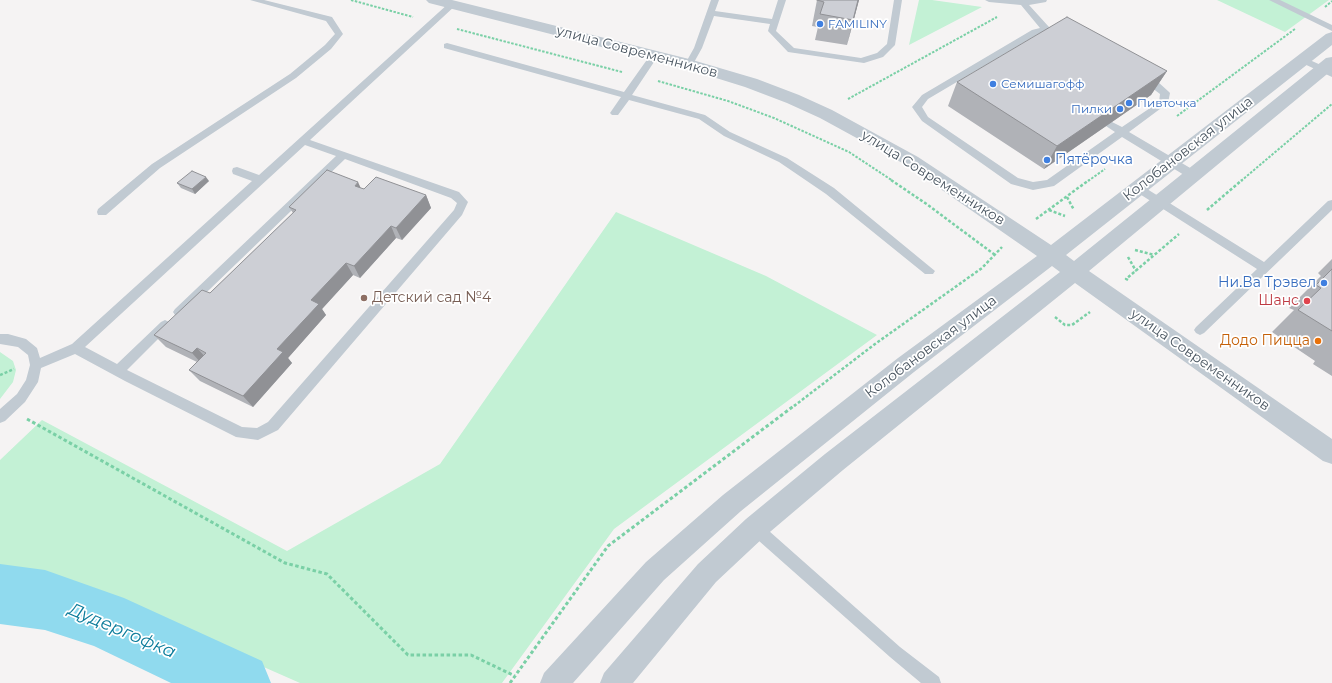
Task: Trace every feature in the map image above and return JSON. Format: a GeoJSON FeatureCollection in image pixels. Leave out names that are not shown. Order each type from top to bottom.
{"type":"FeatureCollection","features":[{"type":"Feature","properties":{"kind":"street","name":"улица Современников"},"geometry":{"type":"LineString","coordinates":[[434,0],[689,64],[793,99],[863,134],[912,161],[1018,232],[1332,453]]}},
{"type":"Feature","properties":{"kind":"street","name":"Колобановская улица"},"geometry":{"type":"LineString","coordinates":[[554,683],[655,571],[732,503],[906,365],[1051,256],[1332,37]]}},
{"type":"Feature","properties":{"kind":"street","name":"Колобановская улица"},"geometry":{"type":"LineString","coordinates":[[614,683],[707,573],[755,528],[834,462],[1074,272],[1160,201],[1329,69]]}},
{"type":"Feature","properties":{"kind":"lane"},"geometry":{"type":"LineString","coordinates":[[102,212],[156,166],[293,76],[328,47],[339,34],[328,19],[254,0]]}},
{"type":"Feature","properties":{"kind":"lane"},"geometry":{"type":"LineString","coordinates":[[689,64],[698,48],[715,0]]}},
{"type":"Feature","properties":{"kind":"lane"},"geometry":{"type":"LineString","coordinates":[[782,0],[772,31],[791,50],[861,61],[880,55],[891,45],[898,0]]}},
{"type":"Feature","properties":{"kind":"lane"},"geometry":{"type":"LineString","coordinates":[[989,0],[1023,3],[1043,0]]}},
{"type":"Feature","properties":{"kind":"lane"},"geometry":{"type":"LineString","coordinates":[[1273,0],[1332,28]]}},
{"type":"Feature","properties":{"kind":"lane"},"geometry":{"type":"LineString","coordinates":[[1023,3],[1046,29]]}},
{"type":"Feature","properties":{"kind":"lane"},"geometry":{"type":"LineString","coordinates":[[36,365],[76,348],[452,5]]}},
{"type":"Feature","properties":{"kind":"lane"},"geometry":{"type":"LineString","coordinates":[[710,13],[774,22]]}},
{"type":"Feature","properties":{"kind":"lane"},"geometry":{"type":"LineString","coordinates":[[1068,36],[1061,32],[1046,29],[1035,32],[925,97],[917,107],[925,119],[1015,181],[1033,186],[1050,183],[1163,103],[1165,93],[1155,84],[1135,73]]}},
{"type":"Feature","properties":{"kind":"lane"},"geometry":{"type":"LineString","coordinates":[[448,46],[702,117],[727,134],[783,160],[830,191],[928,271]]}},
{"type":"Feature","properties":{"kind":"lane"},"geometry":{"type":"LineString","coordinates":[[615,113],[654,56]]}},
{"type":"Feature","properties":{"kind":"lane"},"geometry":{"type":"LineString","coordinates":[[1303,60],[1329,69]]}},
{"type":"Feature","properties":{"kind":"lane"},"geometry":{"type":"LineString","coordinates":[[1109,124],[1193,175]]}},
{"type":"Feature","properties":{"kind":"lane"},"geometry":{"type":"LineString","coordinates":[[76,348],[119,370],[129,377],[241,434],[258,434],[273,426],[458,212],[463,202],[455,195],[352,157],[342,156],[304,141]]}},
{"type":"Feature","properties":{"kind":"lane"},"geometry":{"type":"LineString","coordinates":[[119,370],[342,156]]}},
{"type":"Feature","properties":{"kind":"lane"},"geometry":{"type":"LineString","coordinates":[[237,171],[260,180]]}},
{"type":"Feature","properties":{"kind":"lane"},"geometry":{"type":"LineString","coordinates":[[1138,188],[1265,268]]}},
{"type":"Feature","properties":{"kind":"lane"},"geometry":{"type":"LineString","coordinates":[[1200,330],[1332,204]]}},
{"type":"Feature","properties":{"kind":"lane"},"geometry":{"type":"LineString","coordinates":[[0,339],[8,339],[22,343],[32,352],[36,365],[32,382],[21,398],[0,417]]}},
{"type":"Feature","properties":{"kind":"lane"},"geometry":{"type":"LineString","coordinates":[[755,528],[895,652],[933,683]]}},
{"type":"Feature","properties":{"kind":"path"},"geometry":{"type":"LineString","coordinates":[[1172,120],[1332,1]]}},
{"type":"Feature","properties":{"kind":"path"},"geometry":{"type":"LineString","coordinates":[[848,99],[1023,3]]}},
{"type":"Feature","properties":{"kind":"path"},"geometry":{"type":"LineString","coordinates":[[1126,279],[1332,104]]}},
{"type":"Feature","properties":{"kind":"path"},"geometry":{"type":"LineString","coordinates":[[1033,221],[1140,143]]}},
{"type":"Feature","properties":{"kind":"path"},"geometry":{"type":"LineString","coordinates":[[1049,210],[1065,216],[1070,215],[1075,210],[1067,197]]}},
{"type":"Feature","properties":{"kind":"path"},"geometry":{"type":"LineString","coordinates":[[510,683],[608,546],[875,344],[982,268],[995,256],[1006,241]]}},
{"type":"Feature","properties":{"kind":"path"},"geometry":{"type":"LineString","coordinates":[[1136,271],[1127,256],[1129,252],[1134,250],[1154,255]]}},
{"type":"Feature","properties":{"kind":"path"},"geometry":{"type":"LineString","coordinates":[[1054,316],[1065,325],[1072,325],[1094,308]]}},
{"type":"Feature","properties":{"kind":"path"},"geometry":{"type":"LineString","coordinates":[[0,375],[18,367]]}},
{"type":"Feature","properties":{"kind":"path"},"geometry":{"type":"LineString","coordinates":[[25,418],[285,563],[327,574],[408,655],[471,655],[515,676]]}},
{"type":"Feature","properties":{"kind":"green space"},"geometry":{"type":"Polygon","coordinates":[[[919,0],[932,0],[982,7],[909,45],[919,0]]]}},
{"type":"Feature","properties":{"kind":"green space"},"geometry":{"type":"Polygon","coordinates":[[[1217,0],[1329,0],[1285,32],[1217,0]]]}},
{"type":"Feature","properties":{"kind":"green space"},"geometry":{"type":"Polygon","coordinates":[[[616,212],[766,276],[877,335],[614,529],[502,683],[300,683],[66,580],[0,566],[0,460],[42,420],[287,551],[440,464],[616,212]]]}},
{"type":"Feature","properties":{"kind":"green space"},"geometry":{"type":"Polygon","coordinates":[[[0,352],[13,361],[16,370],[13,382],[0,399],[0,352]]]}},
{"type":"Feature","properties":{"kind":"building"},"geometry":{"type":"Polygon","coordinates":[[[817,0],[858,0],[853,20],[820,14],[824,2],[817,0]]]}},
{"type":"Feature","properties":{"kind":"building"},"geometry":{"type":"Polygon","coordinates":[[[1067,17],[1167,71],[1057,146],[957,82],[1067,17]]]}},
{"type":"Feature","properties":{"kind":"building"},"geometry":{"type":"Polygon","coordinates":[[[327,170],[358,182],[355,186],[364,189],[376,177],[426,195],[396,228],[391,226],[354,266],[346,263],[311,300],[319,304],[277,349],[283,352],[243,396],[189,370],[206,353],[197,348],[192,353],[154,335],[202,290],[210,293],[296,210],[289,207],[327,170]]]}},
{"type":"Feature","properties":{"kind":"building"},"geometry":{"type":"Polygon","coordinates":[[[192,171],[206,177],[192,189],[177,183],[192,171]]]}},
{"type":"Feature","properties":{"kind":"building"},"geometry":{"type":"Polygon","coordinates":[[[1332,269],[1332,331],[1298,310],[1321,288],[1316,285],[1332,269]]]}},
{"type":"Feature","properties":{"kind":"waterway","name":"Дудергофка"},"geometry":{"type":"LineString","coordinates":[[0,594],[45,600],[103,619],[240,683]]}},
{"type":"Feature","properties":{"kind":"place","name":"FAMILINY"},"geometry":{"type":"Point","coordinates":[820,24]}},
{"type":"Feature","properties":{"kind":"place","name":"Семишагофф"},"geometry":{"type":"Point","coordinates":[993,84]}},
{"type":"Feature","properties":{"kind":"place","name":"Пивточка"},"geometry":{"type":"Point","coordinates":[1129,103]}},
{"type":"Feature","properties":{"kind":"place","name":"Пилки"},"geometry":{"type":"Point","coordinates":[1120,109]}},
{"type":"Feature","properties":{"kind":"place","name":"Пятёрочка"},"geometry":{"type":"Point","coordinates":[1047,160]}},
{"type":"Feature","properties":{"kind":"place","name":"Ни.Ва Трэвел"},"geometry":{"type":"Point","coordinates":[1324,283]}},
{"type":"Feature","properties":{"kind":"place","name":"Детский сад №4"},"geometry":{"type":"Point","coordinates":[364,298]}},
{"type":"Feature","properties":{"kind":"place","name":"Шанс"},"geometry":{"type":"Point","coordinates":[1307,301]}},
{"type":"Feature","properties":{"kind":"place","name":"Додо Пицца"},"geometry":{"type":"Point","coordinates":[1318,341]}}]}
